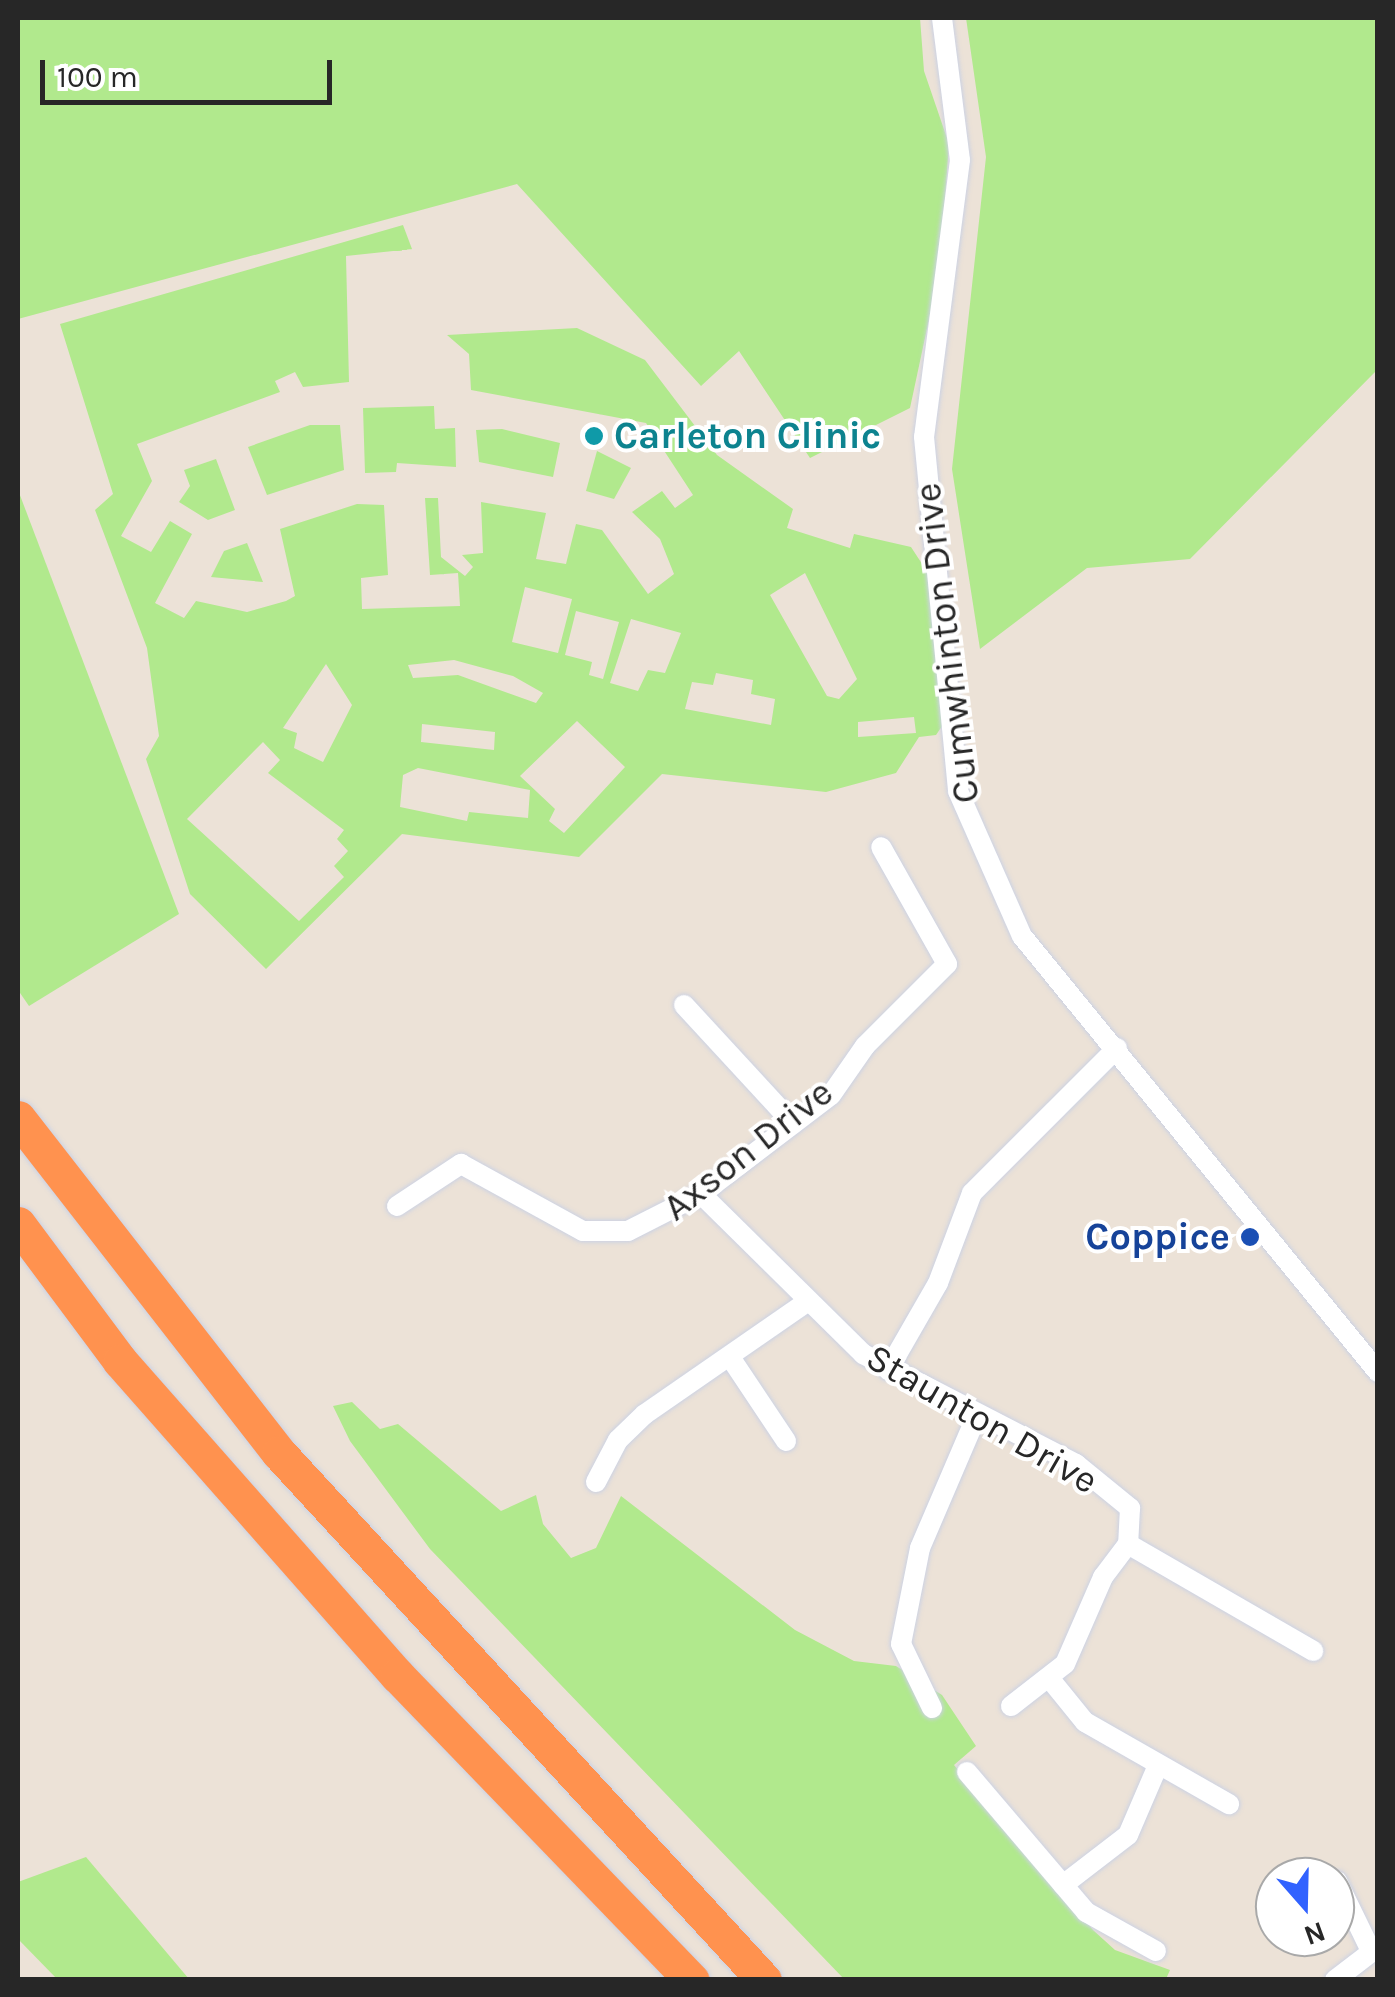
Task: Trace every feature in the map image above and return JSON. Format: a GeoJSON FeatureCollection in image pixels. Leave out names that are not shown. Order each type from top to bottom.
{"type":"FeatureCollection","features":[{"type":"Feature","properties":{"kind":"highway"},"geometry":{"type":"LineString","coordinates":[[18,1118],[280,1452],[764,1980]]}},
{"type":"Feature","properties":{"kind":"highway"},"geometry":{"type":"LineString","coordinates":[[18,1224],[120,1360],[397,1675],[692,1980]]}},
{"type":"Feature","properties":{"kind":"street","name":"Cumwhinton Drive"},"geometry":{"type":"LineString","coordinates":[[942,18],[960,160],[924,437],[958,790],[1014,924],[1378,1372]]}},
{"type":"Feature","properties":{"kind":"street","name":"Axson Drive"},"geometry":{"type":"LineString","coordinates":[[397,1206],[461,1164],[583,1231],[628,1231],[700,1194],[793,1123],[947,964],[882,848]]}},
{"type":"Feature","properties":{"kind":"street"},"geometry":{"type":"LineString","coordinates":[[684,1005],[793,1123]]}},
{"type":"Feature","properties":{"kind":"street"},"geometry":{"type":"LineString","coordinates":[[888,1370],[938,1283],[972,1193],[1118,1048]]}},
{"type":"Feature","properties":{"kind":"street","name":"Staunton Drive"},"geometry":{"type":"LineString","coordinates":[[700,1194],[804,1304],[888,1370],[1076,1464],[1130,1508],[1128,1544]]}},
{"type":"Feature","properties":{"kind":"street"},"geometry":{"type":"LineString","coordinates":[[596,1482],[618,1440],[646,1414],[804,1304]]}},
{"type":"Feature","properties":{"kind":"street"},"geometry":{"type":"LineString","coordinates":[[730,1358],[786,1441]]}},
{"type":"Feature","properties":{"kind":"street"},"geometry":{"type":"LineString","coordinates":[[932,1708],[900,1644],[920,1548],[977,1415]]}},
{"type":"Feature","properties":{"kind":"street"},"geometry":{"type":"LineString","coordinates":[[1011,1706],[1050,1678],[1128,1544],[1197,1592],[1313,1652]]}},
{"type":"Feature","properties":{"kind":"street"},"geometry":{"type":"LineString","coordinates":[[1050,1678],[1085,1722],[1156,1770],[1230,1804]]}},
{"type":"Feature","properties":{"kind":"street"},"geometry":{"type":"LineString","coordinates":[[1063,1885],[1128,1835],[1156,1770]]}},
{"type":"Feature","properties":{"kind":"street"},"geometry":{"type":"LineString","coordinates":[[967,1772],[1086,1912],[1156,1952]]}},
{"type":"Feature","properties":{"kind":"street"},"geometry":{"type":"LineString","coordinates":[[1335,1980],[1373,1947],[1355,1913]]}},
{"type":"Feature","properties":{"kind":"green space"},"geometry":{"type":"Polygon","coordinates":[[[18,18],[920,18],[924,71],[949,144],[940,268],[910,408],[810,458],[739,351],[701,386],[517,184],[18,319],[18,18]]]}},
{"type":"Feature","properties":{"kind":"green space"},"geometry":{"type":"Polygon","coordinates":[[[966,18],[1378,18],[1377,370],[1190,559],[1087,568],[980,649],[952,469],[986,157],[966,18]]]}},
{"type":"Feature","properties":{"kind":"green space"},"geometry":{"type":"Polygon","coordinates":[[[403,225],[412,249],[346,256],[349,382],[303,387],[295,372],[275,381],[280,392],[137,444],[152,481],[121,536],[151,552],[170,521],[192,534],[155,603],[184,618],[196,601],[247,612],[286,601],[295,596],[280,529],[357,504],[384,505],[388,575],[361,578],[362,609],[460,606],[458,573],[430,575],[425,498],[438,498],[441,557],[465,576],[473,567],[462,555],[483,553],[481,502],[546,513],[536,559],[566,564],[576,524],[602,530],[648,594],[674,574],[660,539],[632,512],[662,491],[675,508],[693,495],[646,423],[471,390],[469,354],[447,335],[577,328],[645,360],[717,455],[793,509],[787,528],[850,548],[854,534],[911,547],[930,576],[947,719],[936,735],[919,737],[896,773],[826,792],[662,774],[579,857],[402,834],[266,969],[190,894],[146,759],[159,736],[147,648],[95,510],[113,494],[60,324],[403,225]],[[805,573],[770,595],[827,696],[839,699],[857,679],[805,573]],[[525,587],[512,642],[558,653],[572,599],[525,587]],[[576,611],[565,655],[592,662],[589,675],[603,679],[619,622],[576,611]],[[631,619],[610,683],[638,691],[648,670],[665,673],[681,633],[631,619]],[[454,660],[408,665],[413,678],[458,675],[536,703],[543,693],[513,676],[454,660]],[[326,664],[283,728],[297,733],[294,748],[323,762],[352,705],[326,664]],[[716,673],[713,685],[692,682],[685,709],[771,725],[775,699],[751,694],[753,680],[716,673]],[[914,717],[858,722],[858,737],[916,733],[914,717]],[[577,721],[520,776],[555,809],[549,821],[564,833],[625,767],[577,721]],[[422,724],[421,742],[494,750],[495,732],[422,724]],[[263,742],[187,819],[299,921],[344,877],[334,866],[348,851],[337,839],[344,830],[268,773],[280,760],[263,742]],[[418,768],[403,775],[400,807],[467,821],[469,812],[528,818],[530,790],[418,768]]]}},
{"type":"Feature","properties":{"kind":"green space"},"geometry":{"type":"Polygon","coordinates":[[[434,406],[435,429],[455,428],[456,467],[397,463],[396,472],[365,473],[363,408],[434,406]]]}},
{"type":"Feature","properties":{"kind":"green space"},"geometry":{"type":"Polygon","coordinates":[[[310,425],[340,425],[344,470],[267,495],[248,447],[310,425]]]}},
{"type":"Feature","properties":{"kind":"green space"},"geometry":{"type":"Polygon","coordinates":[[[502,429],[560,443],[553,477],[479,462],[476,430],[502,429]]]}},
{"type":"Feature","properties":{"kind":"green space"},"geometry":{"type":"Polygon","coordinates":[[[597,451],[631,468],[614,499],[586,491],[597,451]]]}},
{"type":"Feature","properties":{"kind":"green space"},"geometry":{"type":"Polygon","coordinates":[[[216,459],[235,510],[208,520],[179,502],[190,486],[184,470],[216,459]]]}},
{"type":"Feature","properties":{"kind":"green space"},"geometry":{"type":"Polygon","coordinates":[[[18,490],[179,914],[29,1006],[18,990],[18,490]]]}},
{"type":"Feature","properties":{"kind":"green space"},"geometry":{"type":"Polygon","coordinates":[[[247,543],[263,582],[211,577],[224,551],[247,543]]]}},
{"type":"Feature","properties":{"kind":"green space"},"geometry":{"type":"Polygon","coordinates":[[[352,1402],[380,1429],[398,1424],[501,1511],[536,1495],[543,1524],[571,1558],[596,1548],[621,1496],[795,1630],[854,1661],[896,1666],[942,1695],[976,1746],[954,1765],[1093,1930],[1115,1950],[1170,1970],[1166,1979],[844,1979],[430,1549],[350,1441],[333,1406],[352,1402]]]}},
{"type":"Feature","properties":{"kind":"green space"},"geometry":{"type":"Polygon","coordinates":[[[86,1857],[189,1979],[57,1979],[18,1939],[18,1882],[86,1857]]]}},
{"type":"Feature","properties":{"kind":"place","name":"Carleton Clinic"},"geometry":{"type":"Point","coordinates":[594,436]}},
{"type":"Feature","properties":{"kind":"place","name":"Coppice"},"geometry":{"type":"Point","coordinates":[1250,1237]}}]}
